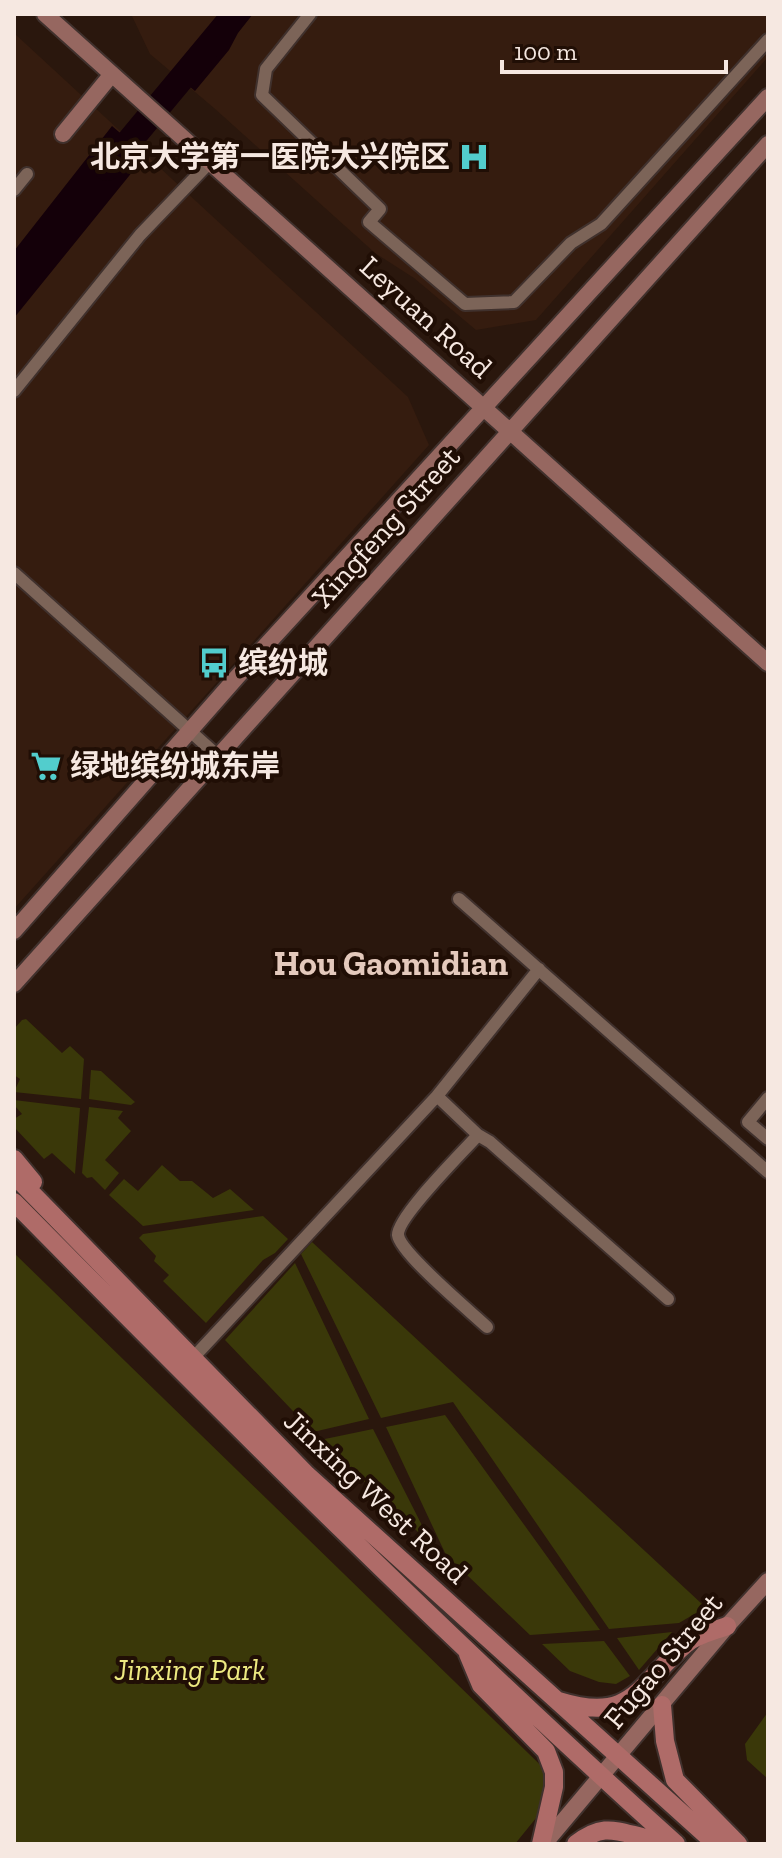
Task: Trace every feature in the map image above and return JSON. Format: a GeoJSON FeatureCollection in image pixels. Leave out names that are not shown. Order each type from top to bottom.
{"type":"FeatureCollection","features":[{"type":"Feature","properties":{"kind":"main road","name":"Leyuan Road"},"geometry":{"type":"LineString","coordinates":[[45,14],[768,663]]}},
{"type":"Feature","properties":{"kind":"main road"},"geometry":{"type":"LineString","coordinates":[[63,134],[112,74]]}},
{"type":"Feature","properties":{"kind":"main road","name":"Xingfeng Street"},"geometry":{"type":"LineString","coordinates":[[14,931],[191,729],[768,97]]}},
{"type":"Feature","properties":{"kind":"main road","name":"Xingfeng Street"},"geometry":{"type":"LineString","coordinates":[[14,984],[768,144]]}},
{"type":"Feature","properties":{"kind":"main road"},"geometry":{"type":"LineString","coordinates":[[14,1159],[32,1179],[44,1206]]}},
{"type":"Feature","properties":{"kind":"main road","name":"Jinxing West Road"},"geometry":{"type":"LineString","coordinates":[[14,1175],[307,1475],[716,1844]]}},
{"type":"Feature","properties":{"kind":"main road","name":"Jinxing West Road"},"geometry":{"type":"LineString","coordinates":[[14,1202],[245,1436],[465,1648],[675,1843]]}},
{"type":"Feature","properties":{"kind":"main road","name":"Fugao Street"},"geometry":{"type":"LineString","coordinates":[[543,1844],[768,1581]]}},
{"type":"Feature","properties":{"kind":"main road"},"geometry":{"type":"LineString","coordinates":[[552,1698],[584,1708],[612,1706],[631,1699],[689,1641],[727,1626]]}},
{"type":"Feature","properties":{"kind":"main road"},"geometry":{"type":"LineString","coordinates":[[465,1648],[481,1685],[546,1751],[554,1772],[554,1787],[543,1844]]}},
{"type":"Feature","properties":{"kind":"main road"},"geometry":{"type":"LineString","coordinates":[[662,1705],[665,1741],[675,1780],[738,1844]]}},
{"type":"Feature","properties":{"kind":"main road"},"geometry":{"type":"LineString","coordinates":[[576,1844],[588,1835],[615,1829],[675,1843]]}},
{"type":"Feature","properties":{"kind":"street"},"geometry":{"type":"LineString","coordinates":[[310,14],[266,69],[262,95],[380,209],[369,222],[465,304],[514,302],[571,243],[601,224],[768,40]]}},
{"type":"Feature","properties":{"kind":"street"},"geometry":{"type":"LineString","coordinates":[[14,391],[140,235],[210,162]]}},
{"type":"Feature","properties":{"kind":"street"},"geometry":{"type":"LineString","coordinates":[[14,190],[27,174]]}},
{"type":"Feature","properties":{"kind":"street"},"geometry":{"type":"LineString","coordinates":[[14,573],[219,757]]}},
{"type":"Feature","properties":{"kind":"street"},"geometry":{"type":"LineString","coordinates":[[459,899],[768,1172]]}},
{"type":"Feature","properties":{"kind":"street"},"geometry":{"type":"LineString","coordinates":[[193,1358],[437,1096],[539,969]]}},
{"type":"Feature","properties":{"kind":"street"},"geometry":{"type":"LineString","coordinates":[[437,1096],[668,1299]]}},
{"type":"Feature","properties":{"kind":"street"},"geometry":{"type":"LineString","coordinates":[[768,1098],[748,1122],[768,1139]]}},
{"type":"Feature","properties":{"kind":"street"},"geometry":{"type":"LineString","coordinates":[[478,1135],[410,1211],[399,1230],[398,1239],[411,1257],[487,1327]]}},
{"type":"Feature","properties":{"kind":"shaded area","name":"北京大学第一医院大兴院区"},"geometry":{"type":"Polygon","coordinates":[[[131,14],[768,14],[768,57],[536,320],[476,330],[414,278],[375,253],[150,54],[131,14]]]}},
{"type":"Feature","properties":{"kind":"shaded area"},"geometry":{"type":"Polygon","coordinates":[[[227,14],[253,14],[229,50],[195,91],[177,76],[227,14]]]}},
{"type":"Feature","properties":{"kind":"shaded area"},"geometry":{"type":"Polygon","coordinates":[[[14,33],[408,397],[429,445],[14,909],[14,33]]]}},
{"type":"Feature","properties":{"kind":"shaded area"},"geometry":{"type":"Polygon","coordinates":[[[112,126],[146,155],[14,318],[14,251],[112,126]]]}},
{"type":"Feature","properties":{"kind":"green space"},"geometry":{"type":"Polygon","coordinates":[[[26,1019],[62,1053],[70,1046],[84,1059],[81,1099],[14,1092],[20,1079],[14,1075],[14,1029],[26,1019]]]}},
{"type":"Feature","properties":{"kind":"green space"},"geometry":{"type":"Polygon","coordinates":[[[91,1070],[101,1071],[135,1102],[131,1105],[89,1099],[91,1070]]]}},
{"type":"Feature","properties":{"kind":"green space"},"geometry":{"type":"Polygon","coordinates":[[[14,1100],[80,1108],[75,1174],[52,1153],[44,1159],[14,1127],[14,1119],[22,1114],[14,1100]]]}},
{"type":"Feature","properties":{"kind":"green space"},"geometry":{"type":"Polygon","coordinates":[[[89,1107],[123,1111],[118,1118],[131,1131],[105,1160],[119,1173],[105,1190],[92,1177],[87,1178],[82,1173],[89,1107]]]}},
{"type":"Feature","properties":{"kind":"green space"},"geometry":{"type":"Polygon","coordinates":[[[162,1165],[180,1181],[192,1181],[213,1198],[230,1189],[254,1210],[143,1226],[109,1195],[124,1179],[138,1191],[162,1165]]]}},
{"type":"Feature","properties":{"kind":"green space"},"geometry":{"type":"Polygon","coordinates":[[[263,1216],[288,1239],[263,1260],[206,1323],[163,1281],[169,1275],[154,1261],[156,1256],[139,1238],[143,1234],[263,1216]]]}},
{"type":"Feature","properties":{"kind":"green space"},"geometry":{"type":"Polygon","coordinates":[[[312,1242],[702,1604],[703,1609],[679,1623],[609,1629],[453,1402],[381,1418],[301,1254],[312,1242]]]}},
{"type":"Feature","properties":{"kind":"green space","name":"Jinxing Park"},"geometry":{"type":"Polygon","coordinates":[[[14,1253],[562,1786],[515,1844],[14,1844],[14,1253]]]}},
{"type":"Feature","properties":{"kind":"green space"},"geometry":{"type":"Polygon","coordinates":[[[295,1263],[369,1419],[313,1432],[225,1340],[295,1263]]]}},
{"type":"Feature","properties":{"kind":"green space"},"geometry":{"type":"Polygon","coordinates":[[[445,1415],[600,1630],[530,1635],[446,1555],[386,1427],[445,1415]]]}},
{"type":"Feature","properties":{"kind":"green space"},"geometry":{"type":"Polygon","coordinates":[[[373,1429],[432,1545],[320,1440],[373,1429]]]}},
{"type":"Feature","properties":{"kind":"green space"},"geometry":{"type":"Polygon","coordinates":[[[672,1632],[639,1670],[617,1638],[672,1632]]]}},
{"type":"Feature","properties":{"kind":"green space"},"geometry":{"type":"Polygon","coordinates":[[[604,1641],[630,1676],[616,1684],[599,1682],[570,1671],[542,1644],[604,1641]]]}},
{"type":"Feature","properties":{"kind":"green space"},"geometry":{"type":"Polygon","coordinates":[[[768,1712],[768,1779],[747,1760],[745,1744],[768,1712]]]}},
{"type":"Feature","properties":{"kind":"waterway"},"geometry":{"type":"LineString","coordinates":[[107,168],[235,14]]}},
{"type":"Feature","properties":{"kind":"place","name":"北京大学第一医院大兴院区"},"geometry":{"type":"Point","coordinates":[474,157]}},
{"type":"Feature","properties":{"kind":"place","name":"缤纷城"},"geometry":{"type":"Point","coordinates":[214,663]}},
{"type":"Feature","properties":{"kind":"place","name":"绿地缤纷城东岸"},"geometry":{"type":"Point","coordinates":[46,766]}},
{"type":"Feature","properties":{"kind":"district","name":"Hou Gaomidian"},"geometry":{"type":"Point","coordinates":[391,963]}}]}
